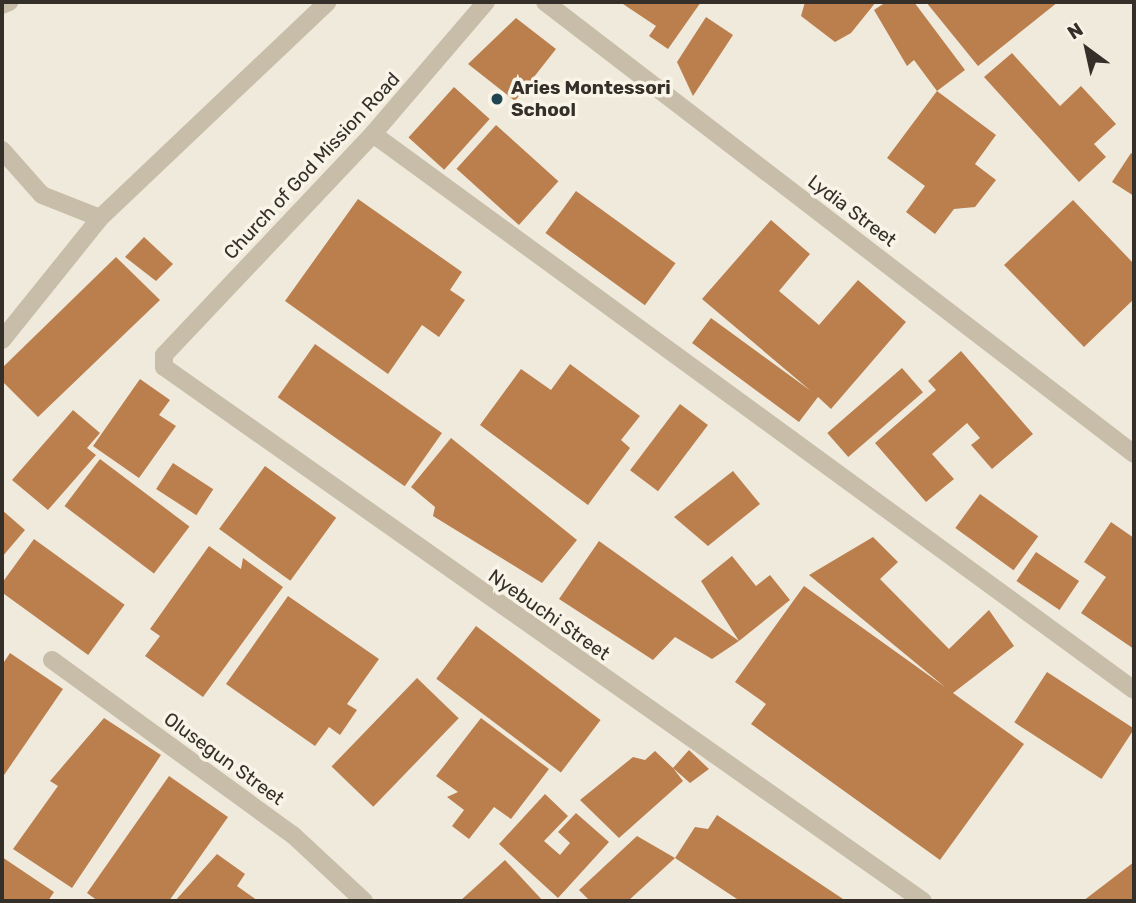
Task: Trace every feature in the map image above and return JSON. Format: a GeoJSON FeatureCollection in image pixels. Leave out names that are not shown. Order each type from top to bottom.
{"type":"FeatureCollection","features":[{"type":"Feature","properties":{"kind":"street"},"geometry":{"type":"LineString","coordinates":[[2,5],[9,2]]}},
{"type":"Feature","properties":{"kind":"street"},"geometry":{"type":"LineString","coordinates":[[2,340],[100,218],[328,2]]}},
{"type":"Feature","properties":{"kind":"street","name":"Church of God Mission Road"},"geometry":{"type":"LineString","coordinates":[[164,355],[373,134],[486,2]]}},
{"type":"Feature","properties":{"kind":"street","name":"Lydia Street"},"geometry":{"type":"LineString","coordinates":[[545,2],[1134,454]]}},
{"type":"Feature","properties":{"kind":"street"},"geometry":{"type":"LineString","coordinates":[[373,134],[1134,690]]}},
{"type":"Feature","properties":{"kind":"street"},"geometry":{"type":"LineString","coordinates":[[2,150],[42,195],[100,218]]}},
{"type":"Feature","properties":{"kind":"street","name":"Nyebuchi Street"},"geometry":{"type":"LineString","coordinates":[[164,355],[172,378],[923,901]]}},
{"type":"Feature","properties":{"kind":"street","name":"Olusegun Street"},"geometry":{"type":"LineString","coordinates":[[52,660],[293,835],[364,901]]}},
{"type":"Feature","properties":{"kind":"building"},"geometry":{"type":"Polygon","coordinates":[[[620,2],[701,2],[668,49],[649,36],[656,26],[620,2]]]}},
{"type":"Feature","properties":{"kind":"building"},"geometry":{"type":"Polygon","coordinates":[[[805,2],[876,2],[851,33],[835,42],[801,16],[805,2]]]}},
{"type":"Feature","properties":{"kind":"building"},"geometry":{"type":"Polygon","coordinates":[[[886,2],[914,2],[965,70],[937,91],[914,60],[907,66],[874,10],[886,2]]]}},
{"type":"Feature","properties":{"kind":"building"},"geometry":{"type":"Polygon","coordinates":[[[926,2],[1058,2],[978,66],[926,2]]]}},
{"type":"Feature","properties":{"kind":"building"},"geometry":{"type":"Polygon","coordinates":[[[706,17],[733,35],[693,96],[677,62],[706,17]]]}},
{"type":"Feature","properties":{"kind":"building"},"geometry":{"type":"Polygon","coordinates":[[[516,18],[556,49],[515,101],[468,64],[516,18]]]}},
{"type":"Feature","properties":{"kind":"building"},"geometry":{"type":"Polygon","coordinates":[[[1012,53],[1060,106],[1081,86],[1116,124],[1094,144],[1106,157],[1079,182],[984,77],[1012,53]]]}},
{"type":"Feature","properties":{"kind":"building"},"geometry":{"type":"Polygon","coordinates":[[[454,87],[490,119],[444,170],[408,138],[454,87]]]}},
{"type":"Feature","properties":{"kind":"building"},"geometry":{"type":"Polygon","coordinates":[[[937,91],[996,135],[975,164],[996,180],[975,207],[954,209],[935,234],[906,212],[925,186],[887,158],[937,91]]]}},
{"type":"Feature","properties":{"kind":"building"},"geometry":{"type":"Polygon","coordinates":[[[496,125],[558,181],[519,225],[457,169],[496,125]]]}},
{"type":"Feature","properties":{"kind":"building"},"geometry":{"type":"Polygon","coordinates":[[[1131,153],[1134,155],[1134,196],[1112,182],[1131,153]]]}},
{"type":"Feature","properties":{"kind":"building"},"geometry":{"type":"Polygon","coordinates":[[[576,191],[676,263],[645,305],[545,233],[576,191]]]}},
{"type":"Feature","properties":{"kind":"building"},"geometry":{"type":"Polygon","coordinates":[[[358,199],[462,272],[450,290],[465,300],[439,337],[422,325],[388,374],[285,301],[358,199]]]}},
{"type":"Feature","properties":{"kind":"building"},"geometry":{"type":"Polygon","coordinates":[[[1073,200],[1134,264],[1134,299],[1084,347],[1004,265],[1073,200]]]}},
{"type":"Feature","properties":{"kind":"building"},"geometry":{"type":"Polygon","coordinates":[[[771,220],[810,254],[779,291],[819,325],[858,280],[906,322],[831,409],[818,397],[799,422],[692,343],[711,318],[811,391],[702,299],[771,220]]]}},
{"type":"Feature","properties":{"kind":"building"},"geometry":{"type":"Polygon","coordinates":[[[144,237],[173,264],[156,281],[125,257],[144,237]]]}},
{"type":"Feature","properties":{"kind":"building"},"geometry":{"type":"Polygon","coordinates":[[[116,257],[160,300],[38,417],[2,381],[2,368],[116,257]]]}},
{"type":"Feature","properties":{"kind":"building"},"geometry":{"type":"Polygon","coordinates":[[[315,344],[442,433],[405,486],[278,397],[315,344]]]}},
{"type":"Feature","properties":{"kind":"building"},"geometry":{"type":"Polygon","coordinates":[[[961,351],[1033,434],[992,469],[971,445],[980,438],[967,423],[932,454],[954,479],[926,502],[875,443],[936,390],[928,381],[961,351]]]}},
{"type":"Feature","properties":{"kind":"building"},"geometry":{"type":"Polygon","coordinates":[[[570,364],[640,416],[621,440],[630,448],[588,505],[480,425],[521,369],[551,390],[570,364]]]}},
{"type":"Feature","properties":{"kind":"building"},"geometry":{"type":"Polygon","coordinates":[[[902,368],[923,392],[848,457],[827,433],[902,368]]]}},
{"type":"Feature","properties":{"kind":"building"},"geometry":{"type":"Polygon","coordinates":[[[140,379],[170,400],[159,415],[176,426],[139,478],[93,446],[140,379]]]}},
{"type":"Feature","properties":{"kind":"building"},"geometry":{"type":"Polygon","coordinates":[[[680,404],[708,425],[658,491],[630,470],[680,404]]]}},
{"type":"Feature","properties":{"kind":"building"},"geometry":{"type":"Polygon","coordinates":[[[73,410],[100,433],[87,448],[96,455],[48,510],[12,480],[73,410]]]}},
{"type":"Feature","properties":{"kind":"building"},"geometry":{"type":"Polygon","coordinates":[[[451,438],[577,540],[542,583],[433,516],[435,507],[411,487],[451,438]]]}},
{"type":"Feature","properties":{"kind":"building"},"geometry":{"type":"Polygon","coordinates":[[[100,459],[189,526],[154,574],[64,506],[100,459]]]}},
{"type":"Feature","properties":{"kind":"building"},"geometry":{"type":"Polygon","coordinates":[[[173,463],[213,489],[196,515],[156,489],[173,463]]]}},
{"type":"Feature","properties":{"kind":"building"},"geometry":{"type":"Polygon","coordinates":[[[265,466],[336,518],[290,581],[219,529],[265,466]]]}},
{"type":"Feature","properties":{"kind":"building"},"geometry":{"type":"Polygon","coordinates":[[[733,471],[760,504],[708,546],[674,517],[733,471]]]}},
{"type":"Feature","properties":{"kind":"building"},"geometry":{"type":"Polygon","coordinates":[[[980,494],[1038,536],[1014,570],[955,528],[980,494]]]}},
{"type":"Feature","properties":{"kind":"building"},"geometry":{"type":"Polygon","coordinates":[[[2,510],[25,530],[2,557],[2,510]]]}},
{"type":"Feature","properties":{"kind":"building"},"geometry":{"type":"Polygon","coordinates":[[[1111,522],[1134,538],[1134,649],[1081,613],[1106,577],[1084,562],[1111,522]]]}},
{"type":"Feature","properties":{"kind":"building"},"geometry":{"type":"Polygon","coordinates":[[[873,537],[898,562],[880,579],[949,649],[989,610],[1014,646],[953,693],[1024,744],[940,860],[751,724],[766,704],[735,682],[804,586],[945,687],[809,575],[873,537]]]}},
{"type":"Feature","properties":{"kind":"building"},"geometry":{"type":"Polygon","coordinates":[[[34,539],[125,605],[88,655],[2,592],[2,583],[34,539]]]}},
{"type":"Feature","properties":{"kind":"building"},"geometry":{"type":"Polygon","coordinates":[[[599,541],[739,641],[712,659],[675,637],[653,660],[559,599],[599,541]]]}},
{"type":"Feature","properties":{"kind":"building"},"geometry":{"type":"Polygon","coordinates":[[[209,546],[241,569],[243,558],[283,587],[203,697],[145,656],[160,636],[150,629],[209,546]]]}},
{"type":"Feature","properties":{"kind":"building"},"geometry":{"type":"Polygon","coordinates":[[[1036,552],[1079,581],[1060,610],[1016,581],[1036,552]]]}},
{"type":"Feature","properties":{"kind":"building"},"geometry":{"type":"Polygon","coordinates":[[[732,556],[756,586],[770,575],[790,600],[739,641],[701,581],[732,556]]]}},
{"type":"Feature","properties":{"kind":"building"},"geometry":{"type":"Polygon","coordinates":[[[288,596],[379,659],[347,704],[357,710],[340,735],[329,727],[315,746],[226,684],[288,596]]]}},
{"type":"Feature","properties":{"kind":"building"},"geometry":{"type":"Polygon","coordinates":[[[476,626],[601,720],[561,773],[436,679],[476,626]]]}},
{"type":"Feature","properties":{"kind":"building"},"geometry":{"type":"Polygon","coordinates":[[[10,653],[63,689],[2,778],[2,665],[10,653]]]}},
{"type":"Feature","properties":{"kind":"building"},"geometry":{"type":"Polygon","coordinates":[[[1047,672],[1134,728],[1102,779],[1014,722],[1047,672]]]}},
{"type":"Feature","properties":{"kind":"building"},"geometry":{"type":"Polygon","coordinates":[[[417,678],[459,718],[373,807],[332,766],[417,678]]]}},
{"type":"Feature","properties":{"kind":"building"},"geometry":{"type":"Polygon","coordinates":[[[104,718],[161,755],[72,888],[13,849],[58,786],[50,781],[104,718]]]}},
{"type":"Feature","properties":{"kind":"building"},"geometry":{"type":"Polygon","coordinates":[[[481,718],[549,769],[511,819],[494,807],[469,839],[452,826],[464,810],[447,797],[458,792],[436,776],[481,718]]]}},
{"type":"Feature","properties":{"kind":"building"},"geometry":{"type":"Polygon","coordinates":[[[689,750],[709,769],[690,783],[673,768],[689,750]]]}},
{"type":"Feature","properties":{"kind":"building"},"geometry":{"type":"Polygon","coordinates":[[[655,751],[683,781],[619,838],[580,800],[633,757],[645,760],[655,751]]]}},
{"type":"Feature","properties":{"kind":"building"},"geometry":{"type":"Polygon","coordinates":[[[169,776],[228,817],[169,901],[98,901],[87,893],[169,776]]]}},
{"type":"Feature","properties":{"kind":"building"},"geometry":{"type":"Polygon","coordinates":[[[545,794],[568,816],[544,841],[560,855],[570,843],[558,832],[576,813],[609,842],[558,898],[499,844],[545,794]]]}},
{"type":"Feature","properties":{"kind":"building"},"geometry":{"type":"Polygon","coordinates":[[[717,815],[846,901],[740,901],[675,858],[695,827],[708,829],[717,815]]]}},
{"type":"Feature","properties":{"kind":"building"},"geometry":{"type":"Polygon","coordinates":[[[637,836],[675,858],[628,901],[590,901],[579,890],[637,836]]]}},
{"type":"Feature","properties":{"kind":"building"},"geometry":{"type":"Polygon","coordinates":[[[217,854],[245,874],[237,886],[258,901],[175,901],[217,854]]]}},
{"type":"Feature","properties":{"kind":"building"},"geometry":{"type":"Polygon","coordinates":[[[2,857],[54,892],[48,901],[2,901],[2,857]]]}},
{"type":"Feature","properties":{"kind":"building"},"geometry":{"type":"Polygon","coordinates":[[[505,860],[543,901],[460,901],[505,860]]]}},
{"type":"Feature","properties":{"kind":"building"},"geometry":{"type":"Polygon","coordinates":[[[1134,862],[1134,901],[1083,901],[1134,862]]]}},
{"type":"Feature","properties":{"kind":"place","name":"Aries Montessori School"},"geometry":{"type":"Point","coordinates":[497,99]}}]}
